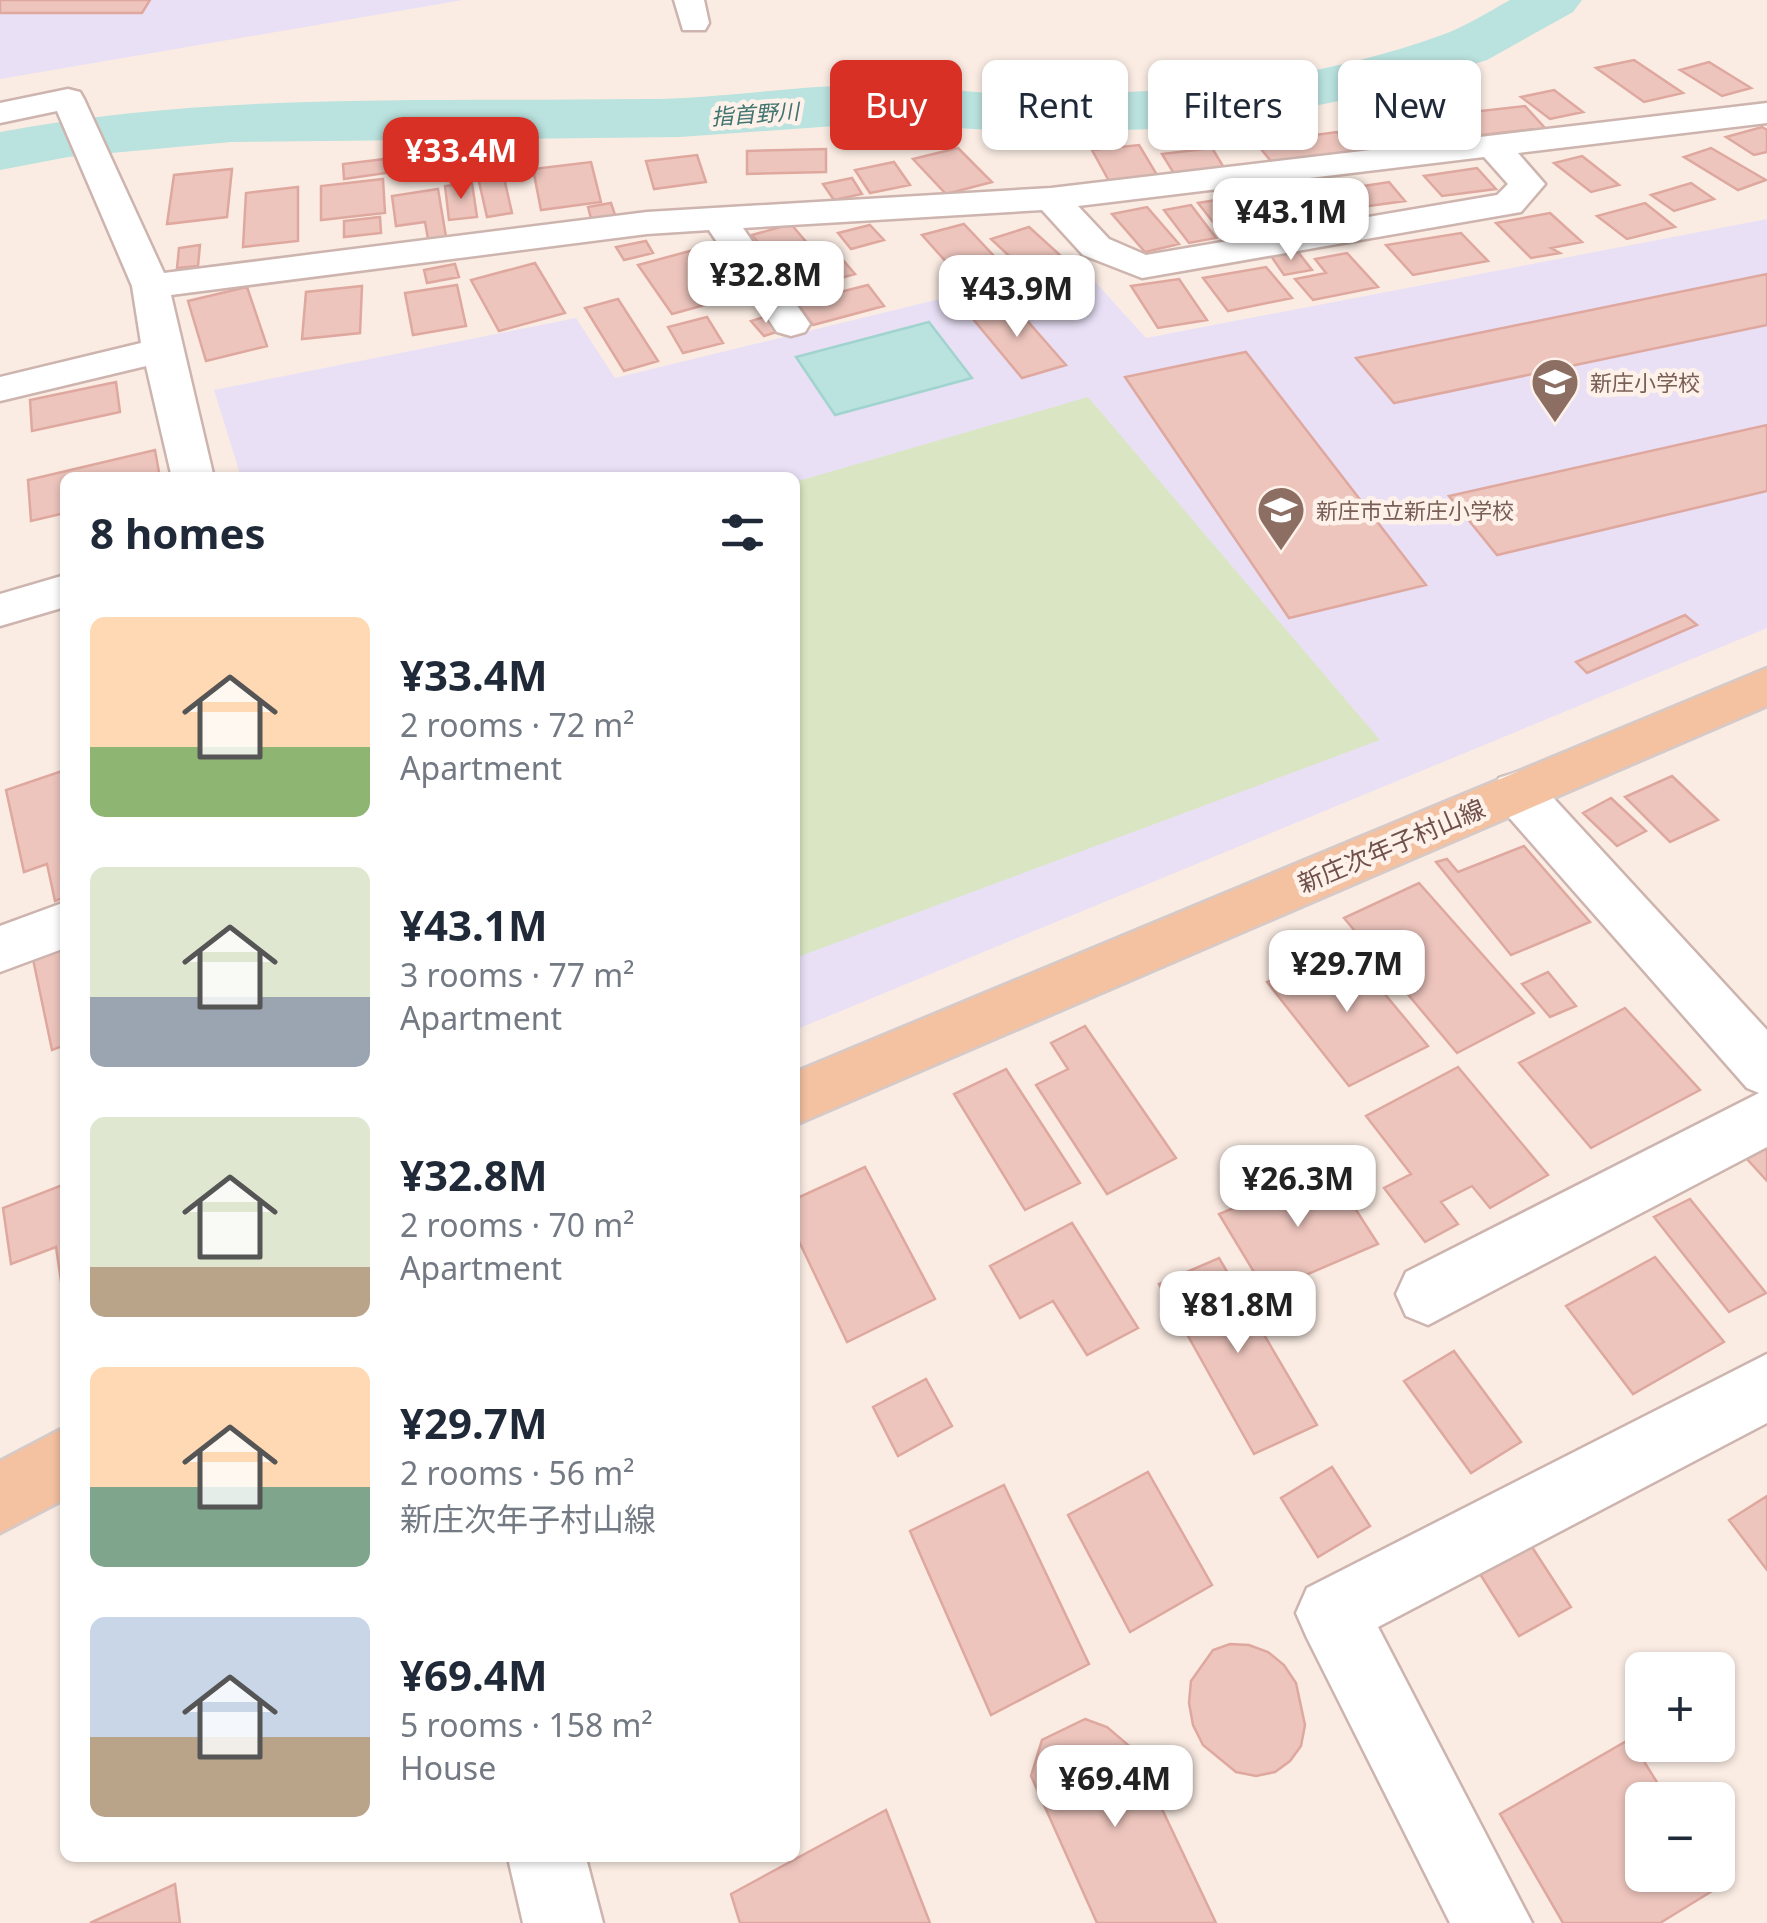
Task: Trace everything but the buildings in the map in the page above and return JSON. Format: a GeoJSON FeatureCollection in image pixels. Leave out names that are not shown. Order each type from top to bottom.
{"type":"FeatureCollection","features":[{"type":"Feature","properties":{"kind":"main road","name":"新庄次年子村山線"},"geometry":{"type":"LineString","coordinates":[[800,1097],[1767,686]]}},
{"type":"Feature","properties":{"kind":"main road"},"geometry":{"type":"LineString","coordinates":[[0,1499],[60,1464]]}},
{"type":"Feature","properties":{"kind":"street"},"geometry":{"type":"LineString","coordinates":[[0,112],[68,99],[151,286],[192,472]]}},
{"type":"Feature","properties":{"kind":"street"},"geometry":{"type":"LineString","coordinates":[[151,286],[647,223],[1051,200],[1767,113]]}},
{"type":"Feature","properties":{"kind":"street"},"geometry":{"type":"LineString","coordinates":[[1051,200],[1096,247],[1142,267],[1508,204],[1528,184],[1492,146]]}},
{"type":"Feature","properties":{"kind":"street"},"geometry":{"type":"LineString","coordinates":[[719,219],[791,324]]}},
{"type":"Feature","properties":{"kind":"street"},"geometry":{"type":"LineString","coordinates":[[0,389],[162,350]]}},
{"type":"Feature","properties":{"kind":"street"},"geometry":{"type":"LineString","coordinates":[[0,610],[60,592]]}},
{"type":"Feature","properties":{"kind":"street"},"geometry":{"type":"LineString","coordinates":[[1516,792],[1767,1070]]}},
{"type":"Feature","properties":{"kind":"street"},"geometry":{"type":"LineString","coordinates":[[0,949],[60,927]]}},
{"type":"Feature","properties":{"kind":"street"},"geometry":{"type":"LineString","coordinates":[[1428,1294],[1767,1117]]}},
{"type":"Feature","properties":{"kind":"street"},"geometry":{"type":"LineString","coordinates":[[1492,1923],[1332,1613],[1767,1388]]}},
{"type":"Feature","properties":{"kind":"street"},"geometry":{"type":"LineString","coordinates":[[548,1862],[563,1923]]}},
{"type":"Feature","properties":{"kind":"shaded area"},"geometry":{"type":"Polygon","coordinates":[[[0,0],[463,0],[0,79],[0,0]]]}},
{"type":"Feature","properties":{"kind":"shaded area","name":"新庄市立新庄小学校"},"geometry":{"type":"Polygon","coordinates":[[[1767,219],[1767,628],[800,1028],[800,472],[239,472],[214,390],[576,318],[615,378],[1080,265],[1146,338],[1767,219]]]}},
{"type":"Feature","properties":{"kind":"green space"},"geometry":{"type":"Polygon","coordinates":[[[1088,397],[1380,740],[800,956],[800,481],[1088,397]]]}},
{"type":"Feature","properties":{"kind":"water"},"geometry":{"type":"Polygon","coordinates":[[[929,322],[972,378],[835,415],[796,357],[929,322]]]}},
{"type":"Feature","properties":{"kind":"waterway","name":"指首野川"},"geometry":{"type":"LineString","coordinates":[[0,151],[68,138],[231,123],[680,118],[877,104],[1023,113],[1161,110],[1267,97],[1369,77],[1466,47],[1553,0]]}},
{"type":"Feature","properties":{"kind":"place","name":"新庄小学校"},"geometry":{"type":"Point","coordinates":[1555,424]}},
{"type":"Feature","properties":{"kind":"place","name":"新庄市立新庄小学校"},"geometry":{"type":"Point","coordinates":[1281,552]}}]}
